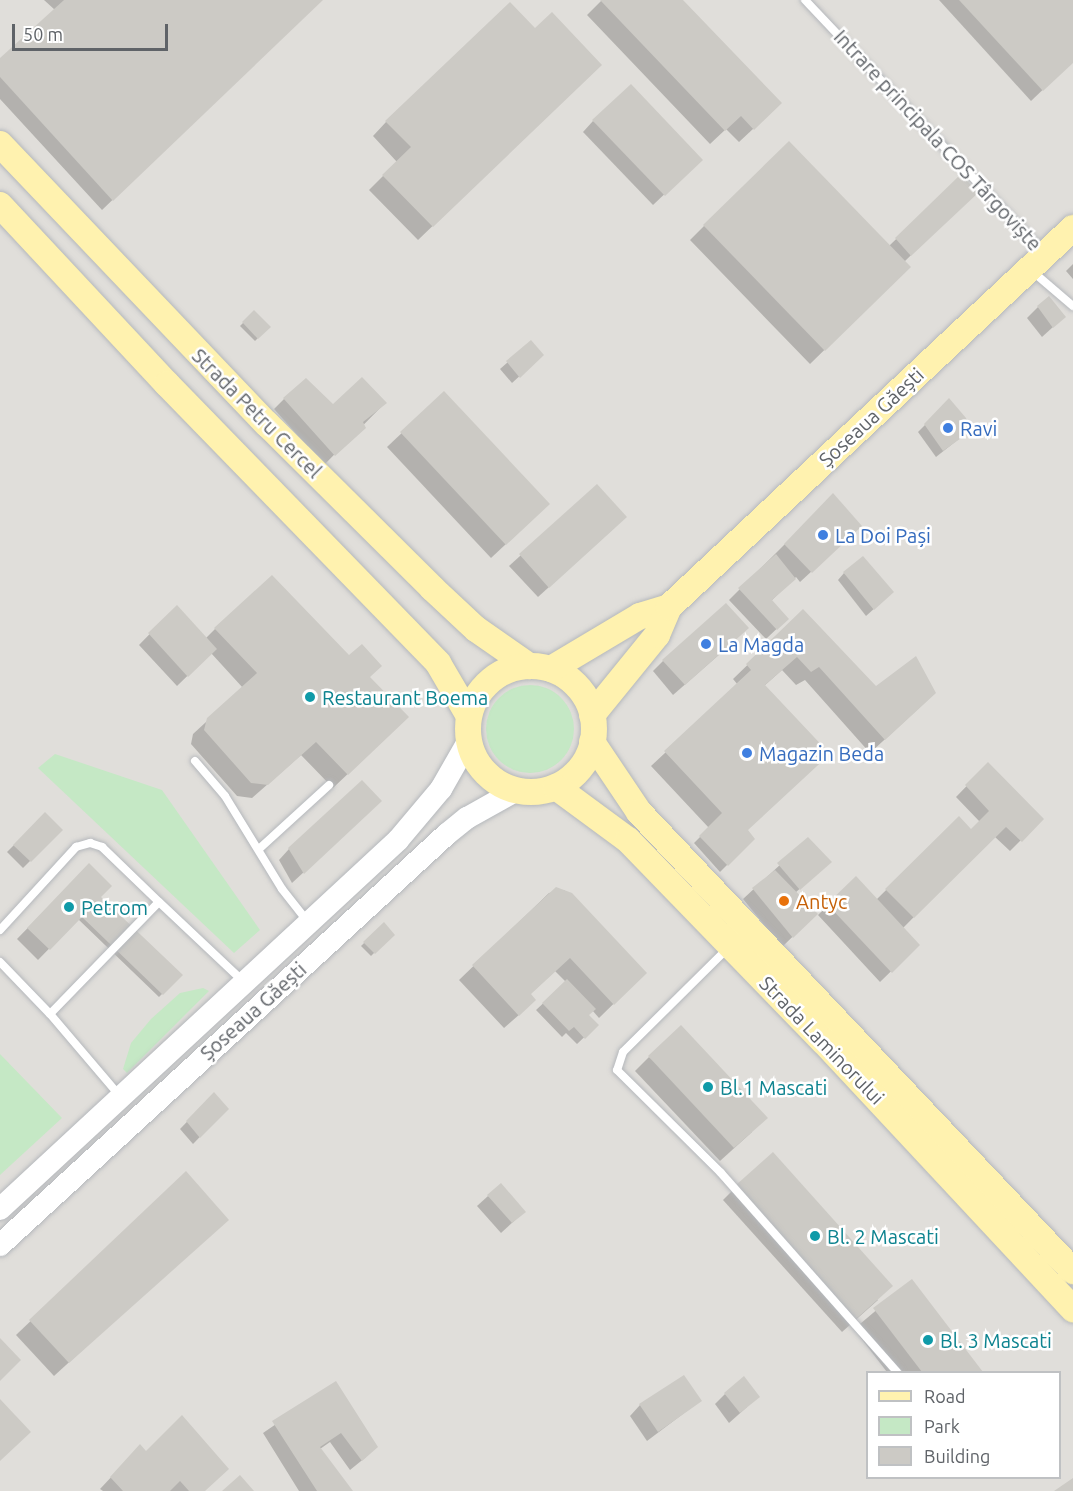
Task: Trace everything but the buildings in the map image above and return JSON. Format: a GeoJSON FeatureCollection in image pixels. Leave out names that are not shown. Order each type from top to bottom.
{"type":"FeatureCollection","features":[{"type":"Feature","properties":{"kind":"main road","name":"Strada Petru Cercel"},"geometry":{"type":"LineString","coordinates":[[0,144],[194,350],[432,588],[476,629],[540,668]]}},
{"type":"Feature","properties":{"kind":"main road"},"geometry":{"type":"LineString","coordinates":[[0,205],[167,384],[438,663],[469,728],[483,770],[516,790],[536,792],[556,787],[578,771],[592,742],[592,715],[577,687],[540,668]]}},
{"type":"Feature","properties":{"kind":"main road","name":"Șoseaua Găești"},"geometry":{"type":"LineString","coordinates":[[669,607],[1073,228]]}},
{"type":"Feature","properties":{"kind":"main road"},"geometry":{"type":"LineString","coordinates":[[469,728],[475,700],[488,682],[507,670],[540,668],[640,616],[669,607]]}},
{"type":"Feature","properties":{"kind":"main road"},"geometry":{"type":"LineString","coordinates":[[592,715],[657,635],[669,607]]}},
{"type":"Feature","properties":{"kind":"main road","name":"Șoseaua Găești"},"geometry":{"type":"LineString","coordinates":[[0,1209],[417,820],[441,789],[469,728]]}},
{"type":"Feature","properties":{"kind":"main road","name":"Strada Laminorului"},"geometry":{"type":"LineString","coordinates":[[592,742],[627,798],[1073,1271]]}},
{"type":"Feature","properties":{"kind":"main road","name":"Strada Laminorului"},"geometry":{"type":"LineString","coordinates":[[556,787],[628,840],[731,945],[1073,1309]]}},
{"type":"Feature","properties":{"kind":"main road","name":"Șoseaua Găești"},"geometry":{"type":"LineString","coordinates":[[0,1245],[460,823],[516,790]]}},
{"type":"Feature","properties":{"kind":"main road"},"geometry":{"type":"LineString","coordinates":[[731,945],[750,928]]}},
{"type":"Feature","properties":{"kind":"main road"},"geometry":{"type":"LineString","coordinates":[[244,982],[262,1003]]}},
{"type":"Feature","properties":{"kind":"main road"},"geometry":{"type":"LineString","coordinates":[[120,1096],[138,1116]]}},
{"type":"Feature","properties":{"kind":"lane","name":"Intrare principala COS Târgoviște"},"geometry":{"type":"LineString","coordinates":[[805,0],[1037,262],[1073,306]]}},
{"type":"Feature","properties":{"kind":"lane"},"geometry":{"type":"LineString","coordinates":[[195,761],[225,796],[282,890],[308,923]]}},
{"type":"Feature","properties":{"kind":"lane"},"geometry":{"type":"LineString","coordinates":[[258,849],[329,785]]}},
{"type":"Feature","properties":{"kind":"lane"},"geometry":{"type":"LineString","coordinates":[[0,930],[76,847],[90,843],[102,847],[244,982]]}},
{"type":"Feature","properties":{"kind":"lane"},"geometry":{"type":"LineString","coordinates":[[50,1014],[159,902]]}},
{"type":"Feature","properties":{"kind":"lane"},"geometry":{"type":"LineString","coordinates":[[731,945],[623,1052],[617,1070],[721,1173],[896,1371]]}},
{"type":"Feature","properties":{"kind":"lane"},"geometry":{"type":"LineString","coordinates":[[0,962],[50,1014],[120,1096]]}},
{"type":"Feature","properties":{"kind":"shaded area"},"geometry":{"type":"Polygon","coordinates":[[[0,0],[1073,0],[1073,1491],[0,1491],[0,0]]]}},
{"type":"Feature","properties":{"kind":"green space"},"geometry":{"type":"Polygon","coordinates":[[[530,685],[547,688],[561,698],[571,712],[574,729],[571,746],[561,760],[547,770],[530,773],[513,770],[499,760],[489,746],[486,729],[489,712],[499,698],[513,688],[530,685]]]}},
{"type":"Feature","properties":{"kind":"green space"},"geometry":{"type":"Polygon","coordinates":[[[55,754],[162,790],[260,930],[234,953],[38,768],[55,754]]]}},
{"type":"Feature","properties":{"kind":"green space"},"geometry":{"type":"Polygon","coordinates":[[[203,988],[209,991],[127,1073],[123,1069],[131,1043],[151,1019],[180,993],[203,988]]]}},
{"type":"Feature","properties":{"kind":"green space"},"geometry":{"type":"Polygon","coordinates":[[[0,1054],[62,1118],[0,1175],[0,1054]]]}},
{"type":"Feature","properties":{"kind":"place","name":"Ravi"},"geometry":{"type":"Point","coordinates":[948,428]}},
{"type":"Feature","properties":{"kind":"place","name":"La Doi Pași"},"geometry":{"type":"Point","coordinates":[823,535]}},
{"type":"Feature","properties":{"kind":"place","name":"La Magda"},"geometry":{"type":"Point","coordinates":[706,644]}},
{"type":"Feature","properties":{"kind":"place","name":"Restaurant Boema"},"geometry":{"type":"Point","coordinates":[310,697]}},
{"type":"Feature","properties":{"kind":"place","name":"Magazin Beda"},"geometry":{"type":"Point","coordinates":[747,753]}},
{"type":"Feature","properties":{"kind":"place","name":"Antyc"},"geometry":{"type":"Point","coordinates":[784,901]}},
{"type":"Feature","properties":{"kind":"place","name":"Petrom"},"geometry":{"type":"Point","coordinates":[69,907]}},
{"type":"Feature","properties":{"kind":"place","name":"Bl.1 Mascati"},"geometry":{"type":"Point","coordinates":[708,1087]}},
{"type":"Feature","properties":{"kind":"place","name":"Bl. 2 Mascati"},"geometry":{"type":"Point","coordinates":[815,1236]}},
{"type":"Feature","properties":{"kind":"place","name":"Bl. 3 Mascati"},"geometry":{"type":"Point","coordinates":[928,1340]}}]}
